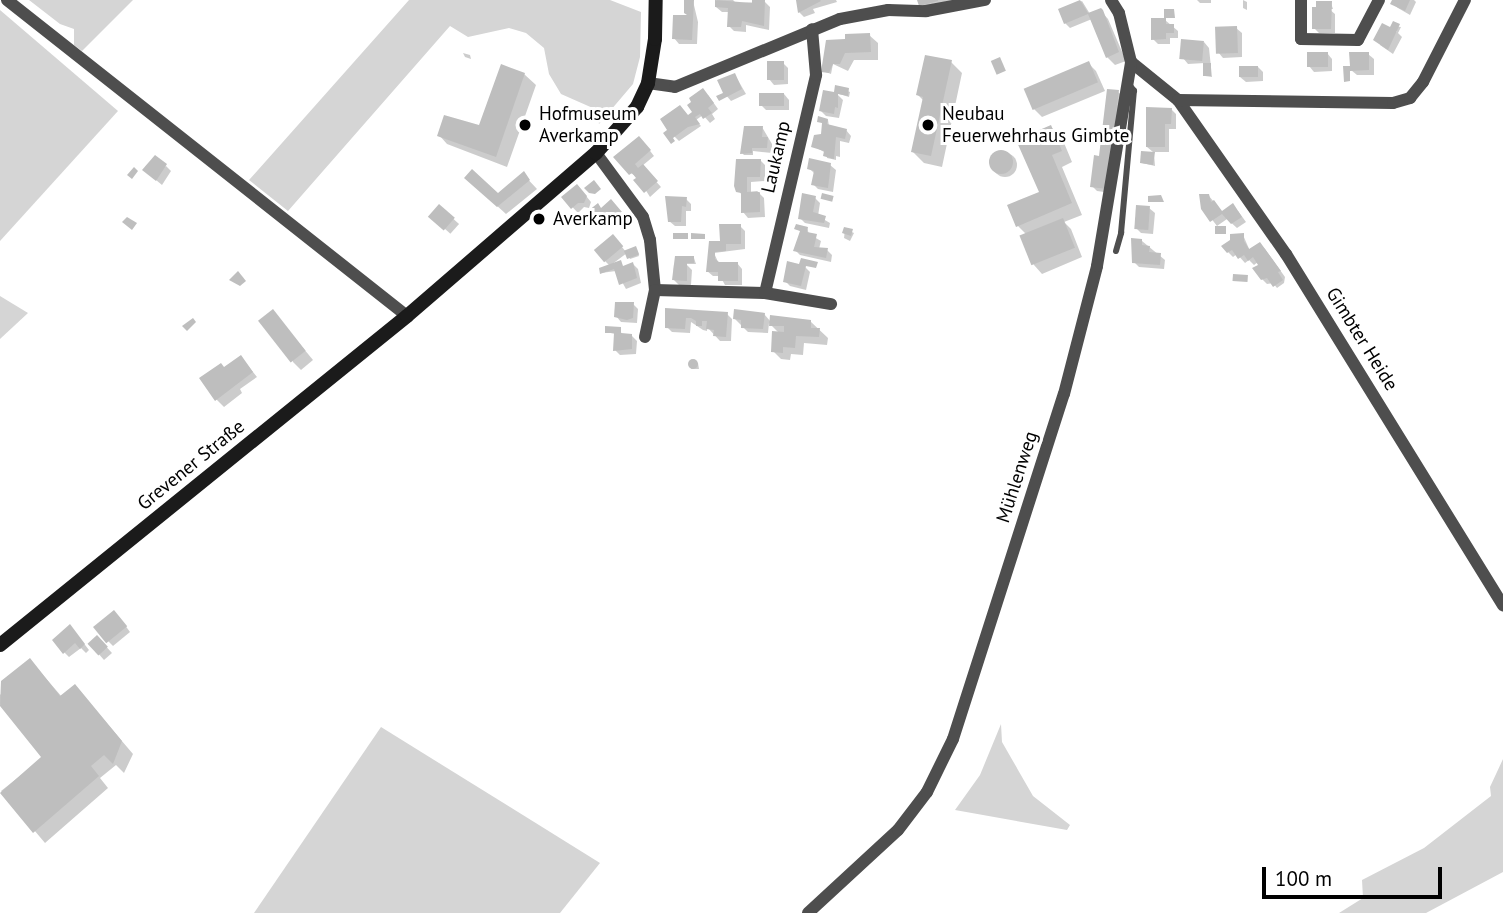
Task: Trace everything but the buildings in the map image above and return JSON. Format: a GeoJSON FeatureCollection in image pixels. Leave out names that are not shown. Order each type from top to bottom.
{"type":"FeatureCollection","features":[{"type":"Feature","properties":{"kind":"street"},"geometry":{"type":"LineString","coordinates":[[7,0],[407,316]]}},
{"type":"Feature","properties":{"kind":"street","name":"Grevener Straße"},"geometry":{"type":"LineString","coordinates":[[0,645],[407,316],[596,153],[637,107],[648,83],[656,39],[656,0]]}},
{"type":"Feature","properties":{"kind":"street"},"geometry":{"type":"LineString","coordinates":[[648,83],[675,87],[812,29],[888,5],[926,11],[985,0]]}},
{"type":"Feature","properties":{"kind":"street","name":"Mühlenweg"},"geometry":{"type":"LineString","coordinates":[[808,913],[898,830],[928,792],[953,739],[1064,394],[1097,266],[1131,62],[1119,13],[1111,0]]}},
{"type":"Feature","properties":{"kind":"street"},"geometry":{"type":"LineString","coordinates":[[1301,0],[1301,39],[1358,40],[1379,0]]}},
{"type":"Feature","properties":{"kind":"street"},"geometry":{"type":"LineString","coordinates":[[1178,100],[1393,103],[1410,97],[1423,82],[1465,0]]}},
{"type":"Feature","properties":{"kind":"street","name":"Laukamp"},"geometry":{"type":"LineString","coordinates":[[765,293],[816,75],[812,29]]}},
{"type":"Feature","properties":{"kind":"street","name":"Gimbter Heide"},"geometry":{"type":"LineString","coordinates":[[1131,62],[1178,100],[1286,254],[1503,605]]}},
{"type":"Feature","properties":{"kind":"street"},"geometry":{"type":"LineString","coordinates":[[596,153],[643,217],[650,240],[655,290],[645,337]]}},
{"type":"Feature","properties":{"kind":"street"},"geometry":{"type":"LineString","coordinates":[[655,290],[765,293],[831,304]]}},
{"type":"Feature","properties":{"kind":"lane"},"geometry":{"type":"LineString","coordinates":[[1115,251],[1121,233],[1134,91],[1128,80]]}},
{"type":"Feature","properties":{"kind":"shaded area"},"geometry":{"type":"Polygon","coordinates":[[[29,0],[133,0],[82,51],[74,45],[74,29],[60,24],[29,0]]]}},
{"type":"Feature","properties":{"kind":"shaded area"},"geometry":{"type":"Polygon","coordinates":[[[409,0],[610,0],[641,12],[640,57],[633,84],[599,124],[595,109],[561,94],[549,74],[544,48],[526,33],[509,28],[468,37],[450,26],[288,211],[249,180],[409,0]]]}},
{"type":"Feature","properties":{"kind":"shaded area"},"geometry":{"type":"Polygon","coordinates":[[[0,10],[118,111],[0,241],[0,10]]]}},
{"type":"Feature","properties":{"kind":"shaded area"},"geometry":{"type":"Polygon","coordinates":[[[0,296],[28,313],[0,339],[0,296]]]}},
{"type":"Feature","properties":{"kind":"shaded area"},"geometry":{"type":"Polygon","coordinates":[[[1001,724],[1002,742],[1033,796],[1070,825],[1067,830],[955,810],[980,775],[1001,724]]]}},
{"type":"Feature","properties":{"kind":"shaded area"},"geometry":{"type":"Polygon","coordinates":[[[381,727],[600,863],[560,913],[254,913],[381,727]]]}},
{"type":"Feature","properties":{"kind":"shaded area"},"geometry":{"type":"Polygon","coordinates":[[[1503,759],[1503,872],[1426,913],[1339,913],[1363,898],[1362,880],[1424,848],[1491,796],[1490,787],[1503,759]]]}},
{"type":"Feature","properties":{"kind":"place","name":"Hofmuseum Averkamp"},"geometry":{"type":"Point","coordinates":[525,125]}},
{"type":"Feature","properties":{"kind":"place","name":"Neubau Feuerwehrhaus Gimbte"},"geometry":{"type":"Point","coordinates":[928,125]}},
{"type":"Feature","properties":{"kind":"place","name":"Averkamp"},"geometry":{"type":"Point","coordinates":[539,219]}}]}
